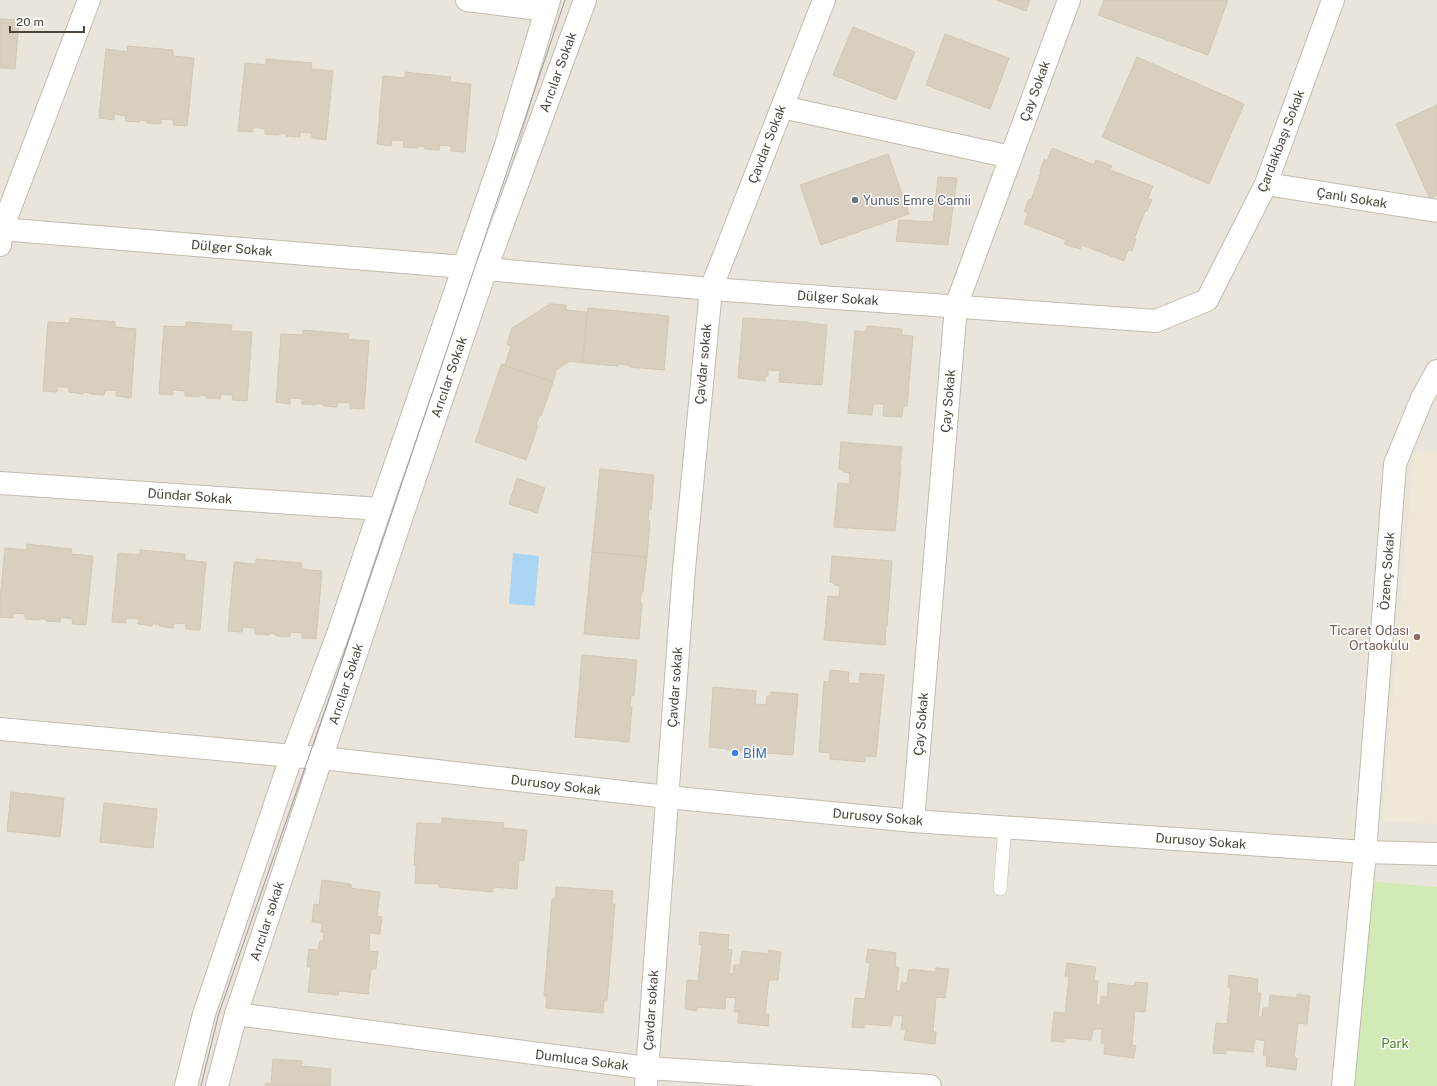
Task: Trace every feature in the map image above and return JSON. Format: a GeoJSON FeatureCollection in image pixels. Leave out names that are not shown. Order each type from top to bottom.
{"type":"FeatureCollection","features":[{"type":"Feature","properties":{"kind":"street"},"geometry":{"type":"LineString","coordinates":[[1,234],[89,0]]}},
{"type":"Feature","properties":{"kind":"street"},"geometry":{"type":"LineString","coordinates":[[186,1086],[204,1014],[284,775],[338,634],[506,145],[548,5],[467,0]]}},
{"type":"Feature","properties":{"kind":"street","name":"Arıcılar Sokak"},"geometry":{"type":"LineString","coordinates":[[322,758],[402,513],[486,269],[585,0]]}},
{"type":"Feature","properties":{"kind":"street","name":"Çavdar Sokak"},"geometry":{"type":"LineString","coordinates":[[711,289],[824,0]]}},
{"type":"Feature","properties":{"kind":"street","name":"Çay Sokak"},"geometry":{"type":"LineString","coordinates":[[913,821],[956,306],[1069,0]]}},
{"type":"Feature","properties":{"kind":"street","name":"Çardakbaşı Sokak"},"geometry":{"type":"LineString","coordinates":[[1187,309],[1207,300],[1266,184],[1333,0]]}},
{"type":"Feature","properties":{"kind":"street"},"geometry":{"type":"LineString","coordinates":[[782,107],[1011,157]]}},
{"type":"Feature","properties":{"kind":"street","name":"Çanlı Sokak"},"geometry":{"type":"LineString","coordinates":[[1266,184],[1437,211]]}},
{"type":"Feature","properties":{"kind":"street","name":"Dülger Sokak"},"geometry":{"type":"LineString","coordinates":[[1,234],[464,267]]}},
{"type":"Feature","properties":{"kind":"street","name":"Dülger Sokak"},"geometry":{"type":"LineString","coordinates":[[486,269],[711,289],[1156,321],[1187,309]]}},
{"type":"Feature","properties":{"kind":"street","name":"Çavdar sokak"},"geometry":{"type":"LineString","coordinates":[[647,1077],[684,569],[711,289]]}},
{"type":"Feature","properties":{"kind":"street","name":"Özenç Sokak"},"geometry":{"type":"LineString","coordinates":[[1343,1086],[1365,852],[1395,464],[1422,398],[1437,371]]}},
{"type":"Feature","properties":{"kind":"street","name":"Dündar Sokak"},"geometry":{"type":"LineString","coordinates":[[0,483],[380,509]]}},
{"type":"Feature","properties":{"kind":"street","name":"Durusoy Sokak"},"geometry":{"type":"LineString","coordinates":[[0,729],[322,758],[667,797],[913,821],[1365,852],[1437,854]]}},
{"type":"Feature","properties":{"kind":"street","name":"Arıcılar sokak"},"geometry":{"type":"LineString","coordinates":[[217,1086],[236,1014],[322,758]]}},
{"type":"Feature","properties":{"kind":"street","name":"Dumluca Sokak"},"geometry":{"type":"LineString","coordinates":[[236,1014],[647,1077],[930,1086]]}},
{"type":"Feature","properties":{"kind":"lane"},"geometry":{"type":"LineString","coordinates":[[1000,888],[1006,827]]}},
{"type":"Feature","properties":{"kind":"shaded area"},"geometry":{"type":"Polygon","coordinates":[[[0,0],[1437,0],[1437,1086],[0,1086],[0,0]]]}},
{"type":"Feature","properties":{"kind":"shaded area","name":"Ticaret Odası Ortaokulu"},"geometry":{"type":"Polygon","coordinates":[[[1414,451],[1437,453],[1437,824],[1382,821],[1414,451]]]}},
{"type":"Feature","properties":{"kind":"green space","name":"Park"},"geometry":{"type":"Polygon","coordinates":[[[1368,881],[1437,887],[1437,1086],[1350,1086],[1368,881]]]}},
{"type":"Feature","properties":{"kind":"water"},"geometry":{"type":"Polygon","coordinates":[[[513,553],[539,556],[535,606],[509,604],[513,553]]]}},
{"type":"Feature","properties":{"kind":"building"},"geometry":{"type":"Polygon","coordinates":[[[996,0],[1030,0],[1026,11],[996,0]]]}},
{"type":"Feature","properties":{"kind":"building"},"geometry":{"type":"Polygon","coordinates":[[[1104,0],[1228,0],[1208,55],[1098,15],[1104,0]]]}},
{"type":"Feature","properties":{"kind":"building"},"geometry":{"type":"Polygon","coordinates":[[[0,19],[19,20],[15,69],[0,68],[0,19]]]}},
{"type":"Feature","properties":{"kind":"building"},"geometry":{"type":"Polygon","coordinates":[[[853,27],[915,52],[896,100],[833,75],[853,27]]]}},
{"type":"Feature","properties":{"kind":"building"},"geometry":{"type":"Polygon","coordinates":[[[945,34],[1009,58],[990,109],[926,85],[945,34]]]}},
{"type":"Feature","properties":{"kind":"building"},"geometry":{"type":"Polygon","coordinates":[[[128,46],[173,50],[173,56],[194,58],[187,126],[173,125],[173,120],[161,119],[161,124],[147,123],[147,121],[140,120],[140,122],[125,121],[126,116],[114,114],[114,120],[99,118],[106,49],[127,52],[128,46]]]}},
{"type":"Feature","properties":{"kind":"building"},"geometry":{"type":"Polygon","coordinates":[[[1137,57],[1244,104],[1209,184],[1102,137],[1137,57]]]}},
{"type":"Feature","properties":{"kind":"building"},"geometry":{"type":"Polygon","coordinates":[[[266,59],[312,63],[311,69],[333,71],[326,140],[312,138],[312,133],[300,132],[300,137],[286,136],[286,134],[279,133],[279,135],[265,134],[265,129],[253,127],[253,132],[238,131],[245,63],[266,65],[266,59]]]}},
{"type":"Feature","properties":{"kind":"building"},"geometry":{"type":"Polygon","coordinates":[[[405,72],[451,77],[450,82],[471,84],[465,152],[451,151],[451,146],[440,145],[439,150],[425,149],[425,147],[418,146],[418,148],[403,147],[404,141],[392,140],[391,146],[377,144],[383,76],[405,78],[405,72]]]}},
{"type":"Feature","properties":{"kind":"building"},"geometry":{"type":"Polygon","coordinates":[[[1437,105],[1437,195],[1430,199],[1396,124],[1437,105]]]}},
{"type":"Feature","properties":{"kind":"building"},"geometry":{"type":"Polygon","coordinates":[[[1052,148],[1094,165],[1096,160],[1112,166],[1110,170],[1153,186],[1148,198],[1152,200],[1147,211],[1145,211],[1134,239],[1136,239],[1132,251],[1128,250],[1124,261],[1082,245],[1080,249],[1064,244],[1066,240],[1024,224],[1028,213],[1024,211],[1029,199],[1031,200],[1044,159],[1047,161],[1052,148]]]}},
{"type":"Feature","properties":{"kind":"building","name":"Yunus Emre Camii"},"geometry":{"type":"Polygon","coordinates":[[[888,154],[909,214],[821,245],[800,185],[888,154]]]}},
{"type":"Feature","properties":{"kind":"building"},"geometry":{"type":"Polygon","coordinates":[[[938,177],[957,178],[948,245],[896,241],[899,220],[933,222],[938,177]]]}},
{"type":"Feature","properties":{"kind":"building"},"geometry":{"type":"Polygon","coordinates":[[[550,304],[566,305],[566,310],[587,312],[582,363],[570,361],[556,370],[553,382],[501,364],[505,365],[511,346],[507,344],[512,328],[550,304]]]}},
{"type":"Feature","properties":{"kind":"building"},"geometry":{"type":"Polygon","coordinates":[[[588,308],[669,316],[664,370],[629,367],[629,365],[618,364],[618,366],[583,363],[588,308]]]}},
{"type":"Feature","properties":{"kind":"building"},"geometry":{"type":"Polygon","coordinates":[[[70,318],[115,322],[115,327],[136,329],[131,398],[116,396],[117,391],[105,390],[104,395],[69,392],[69,387],[57,387],[57,392],[43,391],[48,322],[69,323],[70,318]]]}},
{"type":"Feature","properties":{"kind":"building"},"geometry":{"type":"Polygon","coordinates":[[[743,318],[808,322],[827,325],[822,385],[779,382],[780,371],[768,370],[768,376],[765,376],[765,381],[738,378],[743,318]]]}},
{"type":"Feature","properties":{"kind":"building"},"geometry":{"type":"Polygon","coordinates":[[[186,322],[232,325],[231,331],[252,332],[247,401],[232,400],[233,395],[221,394],[220,399],[206,398],[206,396],[199,395],[199,397],[185,396],[185,391],[173,390],[173,395],[159,394],[164,326],[186,327],[186,322]]]}},
{"type":"Feature","properties":{"kind":"building"},"geometry":{"type":"Polygon","coordinates":[[[867,326],[902,329],[902,335],[913,336],[907,406],[903,406],[902,417],[883,416],[884,404],[873,404],[872,415],[848,413],[855,331],[866,332],[867,326]]]}},
{"type":"Feature","properties":{"kind":"building"},"geometry":{"type":"Polygon","coordinates":[[[303,330],[349,334],[348,339],[369,341],[364,409],[350,408],[350,403],[338,402],[337,407],[324,406],[323,404],[302,404],[302,399],[290,398],[290,404],[276,402],[281,334],[303,335],[303,330]]]}},
{"type":"Feature","properties":{"kind":"building"},"geometry":{"type":"Polygon","coordinates":[[[501,365],[553,382],[541,416],[540,415],[536,425],[538,426],[526,460],[475,442],[501,365]]]}},
{"type":"Feature","properties":{"kind":"building"},"geometry":{"type":"Polygon","coordinates":[[[841,442],[902,447],[895,531],[834,527],[838,483],[849,484],[850,473],[843,472],[843,470],[839,469],[841,442]]]}},
{"type":"Feature","properties":{"kind":"building"},"geometry":{"type":"Polygon","coordinates":[[[600,469],[654,475],[651,510],[649,510],[648,521],[650,521],[647,557],[592,552],[600,469]]]}},
{"type":"Feature","properties":{"kind":"building"},"geometry":{"type":"Polygon","coordinates":[[[517,478],[545,488],[537,513],[509,504],[517,478]]]}},
{"type":"Feature","properties":{"kind":"building"},"geometry":{"type":"Polygon","coordinates":[[[27,544],[72,549],[71,554],[93,556],[86,625],[72,624],[73,619],[61,617],[60,622],[46,621],[46,619],[25,619],[25,614],[13,613],[13,618],[0,617],[0,599],[5,548],[26,550],[27,544]]]}},
{"type":"Feature","properties":{"kind":"building"},"geometry":{"type":"Polygon","coordinates":[[[140,550],[185,554],[185,560],[206,562],[200,630],[186,629],[186,624],[174,623],[173,628],[159,626],[159,624],[153,624],[152,626],[138,624],[139,619],[126,618],[126,623],[112,622],[118,553],[140,555],[140,550]]]}},
{"type":"Feature","properties":{"kind":"building"},"geometry":{"type":"Polygon","coordinates":[[[592,552],[647,557],[643,592],[641,592],[640,603],[642,603],[639,639],[584,634],[592,552]]]}},
{"type":"Feature","properties":{"kind":"building"},"geometry":{"type":"Polygon","coordinates":[[[832,556],[892,561],[885,645],[824,640],[828,596],[839,597],[840,586],[834,585],[834,583],[830,582],[832,556]]]}},
{"type":"Feature","properties":{"kind":"building"},"geometry":{"type":"Polygon","coordinates":[[[256,559],[302,563],[301,569],[322,571],[316,639],[302,638],[302,633],[290,632],[290,637],[276,636],[276,634],[269,633],[269,635],[255,634],[255,628],[243,627],[242,632],[228,631],[234,562],[256,564],[256,559]]]}},
{"type":"Feature","properties":{"kind":"building"},"geometry":{"type":"Polygon","coordinates":[[[582,655],[637,660],[634,696],[631,695],[630,707],[632,707],[629,742],[575,737],[582,655]]]}},
{"type":"Feature","properties":{"kind":"building"},"geometry":{"type":"Polygon","coordinates":[[[830,670],[849,672],[848,683],[859,684],[860,673],[884,675],[876,757],[865,756],[865,762],[830,759],[830,753],[819,752],[824,681],[829,682],[830,670]]]}},
{"type":"Feature","properties":{"kind":"building"},"geometry":{"type":"Polygon","coordinates":[[[713,687],[756,691],[755,704],[766,705],[767,696],[771,696],[771,692],[798,694],[793,755],[727,750],[728,749],[709,747],[713,687]]]}},
{"type":"Feature","properties":{"kind":"building"},"geometry":{"type":"Polygon","coordinates":[[[11,792],[64,798],[60,837],[7,831],[11,792]]]}},
{"type":"Feature","properties":{"kind":"building"},"geometry":{"type":"Polygon","coordinates":[[[104,803],[157,809],[153,848],[100,842],[104,803]]]}},
{"type":"Feature","properties":{"kind":"building"},"geometry":{"type":"Polygon","coordinates":[[[442,818],[504,823],[503,828],[527,830],[524,861],[519,860],[517,889],[493,887],[493,892],[439,887],[439,884],[415,883],[416,865],[414,865],[417,823],[442,824],[442,818]]]}},
{"type":"Feature","properties":{"kind":"building"},"geometry":{"type":"Polygon","coordinates":[[[322,880],[351,884],[351,888],[380,892],[377,916],[382,917],[380,934],[370,933],[369,951],[378,952],[376,969],[371,969],[368,994],[339,991],[338,995],[308,992],[311,967],[307,967],[309,949],[318,950],[320,941],[323,941],[324,933],[321,932],[322,923],[312,922],[314,904],[319,905],[322,880]]]}},
{"type":"Feature","properties":{"kind":"building"},"geometry":{"type":"Polygon","coordinates":[[[556,887],[613,891],[612,904],[615,904],[607,1000],[604,1000],[603,1013],[546,1008],[547,996],[544,996],[552,899],[555,899],[556,887]]]}},
{"type":"Feature","properties":{"kind":"building"},"geometry":{"type":"Polygon","coordinates":[[[700,932],[729,935],[728,949],[732,950],[729,973],[733,974],[734,965],[740,965],[742,951],[768,954],[769,950],[781,952],[778,980],[769,980],[765,1014],[769,1014],[768,1026],[738,1023],[739,1012],[734,1012],[736,998],[726,997],[725,1009],[697,1007],[697,1011],[685,1009],[687,980],[698,981],[702,945],[699,944],[700,932]]]}},
{"type":"Feature","properties":{"kind":"building"},"geometry":{"type":"Polygon","coordinates":[[[868,949],[896,953],[895,967],[899,967],[896,991],[900,991],[902,982],[907,983],[909,969],[936,972],[936,968],[949,969],[945,998],[936,997],[933,1032],[936,1032],[935,1044],[904,1040],[906,1030],[901,1029],[903,1016],[893,1015],[891,1026],[864,1024],[864,1028],[852,1027],[855,998],[865,999],[870,963],[866,962],[868,949]]]}},
{"type":"Feature","properties":{"kind":"building"},"geometry":{"type":"Polygon","coordinates":[[[1067,963],[1096,967],[1094,981],[1098,981],[1096,1005],[1100,1005],[1101,996],[1107,997],[1108,983],[1135,986],[1135,982],[1148,983],[1145,1012],[1135,1011],[1132,1045],[1136,1046],[1134,1058],[1104,1054],[1105,1044],[1101,1043],[1102,1029],[1093,1029],[1091,1040],[1064,1038],[1064,1042],[1051,1041],[1054,1012],[1065,1013],[1069,976],[1065,976],[1067,963]]]}},
{"type":"Feature","properties":{"kind":"building"},"geometry":{"type":"Polygon","coordinates":[[[1229,975],[1258,979],[1257,993],[1261,993],[1258,1017],[1262,1017],[1263,1008],[1269,1008],[1270,995],[1297,998],[1297,994],[1310,996],[1307,1024],[1298,1023],[1294,1057],[1297,1058],[1296,1070],[1266,1066],[1267,1056],[1263,1055],[1265,1041],[1255,1039],[1253,1052],[1226,1050],[1226,1054],[1213,1053],[1216,1023],[1227,1024],[1231,988],[1228,987],[1229,975]]]}},
{"type":"Feature","properties":{"kind":"building"},"geometry":{"type":"Polygon","coordinates":[[[273,1059],[302,1061],[302,1066],[331,1069],[330,1086],[265,1086],[266,1083],[271,1084],[273,1059]]]}},
{"type":"Feature","properties":{"kind":"tram line"},"geometry":{"type":"LineString","coordinates":[[201,1086],[219,1013],[329,699],[565,0]]}},
{"type":"Feature","properties":{"kind":"place","name":"Yunus Emre Camii"},"geometry":{"type":"Point","coordinates":[855,200]}},
{"type":"Feature","properties":{"kind":"place","name":"Ticaret Odası Ortaokulu"},"geometry":{"type":"Point","coordinates":[1417,637]}},
{"type":"Feature","properties":{"kind":"place","name":"BİM"},"geometry":{"type":"Point","coordinates":[735,753]}}]}
